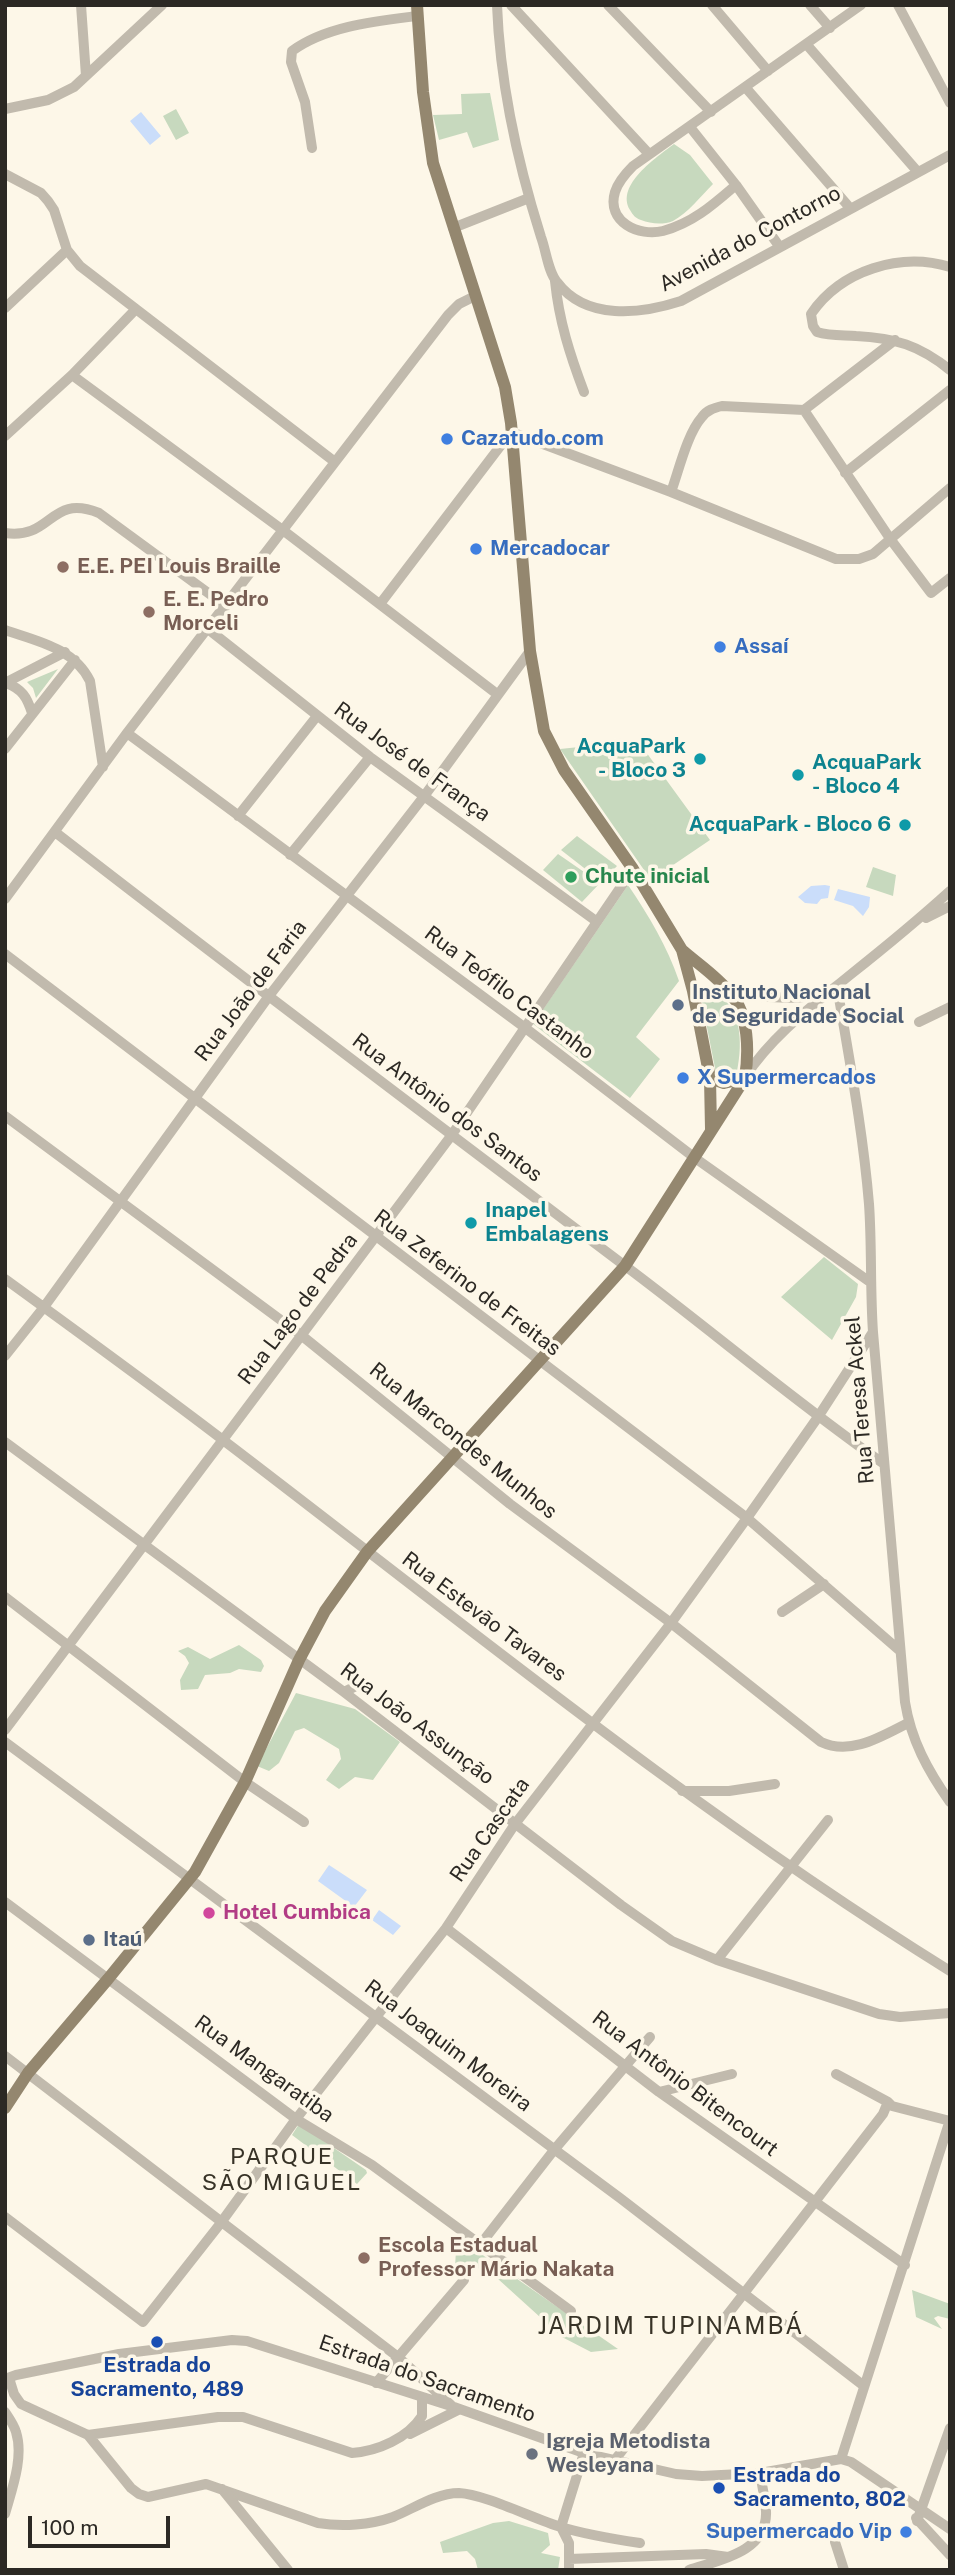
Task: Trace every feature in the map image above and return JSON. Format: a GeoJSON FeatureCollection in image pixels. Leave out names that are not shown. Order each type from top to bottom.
{"type":"FeatureCollection","features":[{"type":"Feature","properties":{"kind":"main road"},"geometry":{"type":"LineString","coordinates":[[417,11],[423,92],[433,163],[505,387],[512,432],[530,651],[541,721],[552,750],[633,869],[682,950],[710,1078],[711,1129]]}},
{"type":"Feature","properties":{"kind":"main road"},"geometry":{"type":"LineString","coordinates":[[5,2108],[28,2073],[190,1880],[245,1782],[299,1660],[325,1611],[367,1552],[625,1266],[745,1078],[748,1058],[739,1006],[725,987],[682,950]]}},
{"type":"Feature","properties":{"kind":"main road"},"geometry":{"type":"LineString","coordinates":[[693,991],[709,985],[725,987]]}},
{"type":"Feature","properties":{"kind":"main road"},"geometry":{"type":"LineString","coordinates":[[710,1078],[724,1083],[745,1078]]}},
{"type":"Feature","properties":{"kind":"street"},"geometry":{"type":"LineString","coordinates":[[81,5],[86,76]]}},
{"type":"Feature","properties":{"kind":"street"},"geometry":{"type":"LineString","coordinates":[[5,109],[48,100],[74,87],[162,5]]}},
{"type":"Feature","properties":{"kind":"street"},"geometry":{"type":"LineString","coordinates":[[497,5],[498,45],[513,138],[555,281],[558,311],[566,342],[584,392]]}},
{"type":"Feature","properties":{"kind":"street"},"geometry":{"type":"LineString","coordinates":[[511,5],[649,154]]}},
{"type":"Feature","properties":{"kind":"street"},"geometry":{"type":"LineString","coordinates":[[608,5],[711,112]]}},
{"type":"Feature","properties":{"kind":"street"},"geometry":{"type":"LineString","coordinates":[[712,5],[768,71]]}},
{"type":"Feature","properties":{"kind":"street"},"geometry":{"type":"LineString","coordinates":[[810,5],[830,28]]}},
{"type":"Feature","properties":{"kind":"street"},"geometry":{"type":"LineString","coordinates":[[736,185],[697,217],[660,232],[637,232],[628,228],[619,218],[613,202],[615,190],[624,175],[649,154],[861,5]]}},
{"type":"Feature","properties":{"kind":"street"},"geometry":{"type":"LineString","coordinates":[[898,5],[950,103]]}},
{"type":"Feature","properties":{"kind":"street"},"geometry":{"type":"LineString","coordinates":[[312,148],[305,102],[291,62],[292,51],[331,33],[417,11]]}},
{"type":"Feature","properties":{"kind":"street"},"geometry":{"type":"LineString","coordinates":[[807,45],[917,171]]}},
{"type":"Feature","properties":{"kind":"street"},"geometry":{"type":"LineString","coordinates":[[746,88],[850,208]]}},
{"type":"Feature","properties":{"kind":"street"},"geometry":{"type":"LineString","coordinates":[[690,127],[779,246]]}},
{"type":"Feature","properties":{"kind":"street","name":"Avenida do Contorno"},"geometry":{"type":"LineString","coordinates":[[555,281],[586,304],[608,311],[653,310],[681,301],[712,286],[779,246],[950,155]]}},
{"type":"Feature","properties":{"kind":"street"},"geometry":{"type":"LineString","coordinates":[[5,174],[41,193],[48,201],[54,210],[67,250],[80,266],[335,462]]}},
{"type":"Feature","properties":{"kind":"street"},"geometry":{"type":"LineString","coordinates":[[453,228],[529,198]]}},
{"type":"Feature","properties":{"kind":"street"},"geometry":{"type":"LineString","coordinates":[[5,309],[67,250]]}},
{"type":"Feature","properties":{"kind":"street"},"geometry":{"type":"LineString","coordinates":[[950,267],[915,261],[891,263],[870,270],[832,290],[811,314],[817,332],[825,335],[870,336],[895,340],[921,349],[950,370]]}},
{"type":"Feature","properties":{"kind":"street"},"geometry":{"type":"LineString","coordinates":[[5,900],[127,733],[448,315],[459,304],[475,296]]}},
{"type":"Feature","properties":{"kind":"street"},"geometry":{"type":"LineString","coordinates":[[5,436],[72,376],[136,309]]}},
{"type":"Feature","properties":{"kind":"street"},"geometry":{"type":"LineString","coordinates":[[671,492],[695,428],[709,410],[722,406],[804,410],[895,340]]}},
{"type":"Feature","properties":{"kind":"street"},"geometry":{"type":"LineString","coordinates":[[72,376],[284,531],[497,694]]}},
{"type":"Feature","properties":{"kind":"street"},"geometry":{"type":"LineString","coordinates":[[845,473],[950,390]]}},
{"type":"Feature","properties":{"kind":"street"},"geometry":{"type":"LineString","coordinates":[[804,410],[891,540],[931,593],[950,578]]}},
{"type":"Feature","properties":{"kind":"street"},"geometry":{"type":"LineString","coordinates":[[380,604],[512,432],[671,492],[836,559],[859,559],[873,554],[950,488]]}},
{"type":"Feature","properties":{"kind":"street"},"geometry":{"type":"LineString","coordinates":[[5,533],[18,535],[36,530],[61,511],[74,506],[85,508],[99,513],[226,606]]}},
{"type":"Feature","properties":{"kind":"street","name":"Rua José de França"},"geometry":{"type":"LineString","coordinates":[[208,629],[370,757],[596,921]]}},
{"type":"Feature","properties":{"kind":"street"},"geometry":{"type":"LineString","coordinates":[[5,630],[65,652],[84,669],[90,681],[103,767]]}},
{"type":"Feature","properties":{"kind":"street","name":"Rua João de Faria"},"geometry":{"type":"LineString","coordinates":[[5,1356],[44,1307],[269,996],[425,795],[530,651]]}},
{"type":"Feature","properties":{"kind":"street"},"geometry":{"type":"LineString","coordinates":[[5,683],[65,652]]}},
{"type":"Feature","properties":{"kind":"street"},"geometry":{"type":"LineString","coordinates":[[5,749],[75,660]]}},
{"type":"Feature","properties":{"kind":"street"},"geometry":{"type":"LineString","coordinates":[[5,683],[21,690],[27,697],[32,713]]}},
{"type":"Feature","properties":{"kind":"street"},"geometry":{"type":"LineString","coordinates":[[238,816],[317,716]]}},
{"type":"Feature","properties":{"kind":"street","name":"Rua Teófilo Castanho"},"geometry":{"type":"LineString","coordinates":[[127,733],[524,1027],[695,1158],[870,1282]]}},
{"type":"Feature","properties":{"kind":"street"},"geometry":{"type":"LineString","coordinates":[[290,855],[370,757]]}},
{"type":"Feature","properties":{"kind":"street","name":"Rua Antônio dos Santos"},"geometry":{"type":"LineString","coordinates":[[55,832],[625,1266],[818,1418],[884,1464]]}},
{"type":"Feature","properties":{"kind":"street","name":"Rua Lago de Pedra"},"geometry":{"type":"LineString","coordinates":[[5,1730],[451,1136],[633,869]]}},
{"type":"Feature","properties":{"kind":"street"},"geometry":{"type":"LineString","coordinates":[[745,1078],[771,1041],[950,891]]}},
{"type":"Feature","properties":{"kind":"street"},"geometry":{"type":"LineString","coordinates":[[913,924],[950,906]]}},
{"type":"Feature","properties":{"kind":"street","name":"Rua Zeferino de Freitas"},"geometry":{"type":"LineString","coordinates":[[5,954],[747,1518],[899,1650]]}},
{"type":"Feature","properties":{"kind":"street","name":"Rua Teresa Ackel"},"geometry":{"type":"LineString","coordinates":[[837,986],[869,1202],[873,1332],[899,1650],[908,1723],[930,1774],[950,1802]]}},
{"type":"Feature","properties":{"kind":"street"},"geometry":{"type":"LineString","coordinates":[[725,987],[746,995],[790,999],[827,993]]}},
{"type":"Feature","properties":{"kind":"street"},"geometry":{"type":"LineString","coordinates":[[919,1022],[950,1007]]}},
{"type":"Feature","properties":{"kind":"street","name":"Rua Marcondes Munhos"},"geometry":{"type":"LineString","coordinates":[[5,1116],[301,1335],[520,1511],[671,1623],[821,1742],[832,1747],[868,1742],[908,1723]]}},
{"type":"Feature","properties":{"kind":"street","name":"Rua Estevão Tavares"},"geometry":{"type":"LineString","coordinates":[[5,1279],[222,1440],[682,1791],[889,1933],[950,1970]]}},
{"type":"Feature","properties":{"kind":"street","name":"Rua Cascata"},"geometry":{"type":"LineString","coordinates":[[5,2217],[142,2322],[446,1928],[515,1824],[671,1623],[747,1518],[818,1418],[873,1332]]}},
{"type":"Feature","properties":{"kind":"street","name":"Rua João Assunção"},"geometry":{"type":"LineString","coordinates":[[5,1442],[344,1692],[672,1941],[717,1960],[879,2014],[900,2017],[950,2013]]}},
{"type":"Feature","properties":{"kind":"street"},"geometry":{"type":"LineString","coordinates":[[782,1612],[824,1584]]}},
{"type":"Feature","properties":{"kind":"street"},"geometry":{"type":"LineString","coordinates":[[5,1597],[245,1782],[304,1822]]}},
{"type":"Feature","properties":{"kind":"street"},"geometry":{"type":"LineString","coordinates":[[344,1692],[358,1685],[369,1686]]}},
{"type":"Feature","properties":{"kind":"street","name":"Rua Joaquim Moreira"},"geometry":{"type":"LineString","coordinates":[[5,1742],[746,2293],[864,2386]]}},
{"type":"Feature","properties":{"kind":"street"},"geometry":{"type":"LineString","coordinates":[[682,1791],[729,1791],[775,1784]]}},
{"type":"Feature","properties":{"kind":"street"},"geometry":{"type":"LineString","coordinates":[[717,1960],[828,1820]]}},
{"type":"Feature","properties":{"kind":"street","name":"Rua Mangaratiba"},"geometry":{"type":"LineString","coordinates":[[5,1902],[296,2119],[372,2165],[571,2311]]}},
{"type":"Feature","properties":{"kind":"street","name":"Rua Antônio Bitencourt"},"geometry":{"type":"LineString","coordinates":[[446,1928],[659,2092],[905,2265]]}},
{"type":"Feature","properties":{"kind":"street"},"geometry":{"type":"LineString","coordinates":[[480,2245],[554,2150],[650,2037]]}},
{"type":"Feature","properties":{"kind":"street"},"geometry":{"type":"LineString","coordinates":[[5,2056],[220,2224],[398,2357],[456,2409],[410,2434],[402,2435]]}},
{"type":"Feature","properties":{"kind":"street"},"geometry":{"type":"LineString","coordinates":[[659,2092],[732,2074]]}},
{"type":"Feature","properties":{"kind":"street"},"geometry":{"type":"LineString","coordinates":[[836,2074],[892,2106],[950,2121],[841,2459],[850,2462],[950,2529]]}},
{"type":"Feature","properties":{"kind":"street"},"geometry":{"type":"LineString","coordinates":[[614,2461],[815,2204],[883,2113],[888,2102]]}},
{"type":"Feature","properties":{"kind":"street"},"geometry":{"type":"LineString","coordinates":[[376,2383],[464,2280]]}},
{"type":"Feature","properties":{"kind":"street","name":"Estrada do Sacramento"},"geometry":{"type":"LineString","coordinates":[[7,2379],[119,2354],[232,2340],[260,2344],[584,2453],[676,2474],[702,2476],[760,2473],[841,2459]]}},
{"type":"Feature","properties":{"kind":"street"},"geometry":{"type":"LineString","coordinates":[[7,2379],[14,2394],[26,2407],[88,2435],[131,2488],[139,2494],[158,2496],[201,2483],[222,2488],[318,2524],[350,2525],[390,2518],[442,2497],[461,2493],[561,2527],[603,2538],[640,2543]]}},
{"type":"Feature","properties":{"kind":"street"},"geometry":{"type":"LineString","coordinates":[[88,2435],[218,2417],[254,2419],[352,2453],[371,2451],[402,2435],[418,2422],[422,2416],[422,2398]]}},
{"type":"Feature","properties":{"kind":"street"},"geometry":{"type":"LineString","coordinates":[[5,2514],[18,2449],[16,2431],[8,2417],[26,2407]]}},
{"type":"Feature","properties":{"kind":"street"},"geometry":{"type":"LineString","coordinates":[[917,2521],[950,2428]]}},
{"type":"Feature","properties":{"kind":"street"},"geometry":{"type":"LineString","coordinates":[[584,2453],[561,2527],[569,2543],[569,2564],[706,2554],[728,2557]]}},
{"type":"Feature","properties":{"kind":"street"},"geometry":{"type":"LineString","coordinates":[[689,2570],[728,2557],[754,2543],[765,2525],[766,2512],[760,2473]]}},
{"type":"Feature","properties":{"kind":"street"},"geometry":{"type":"LineString","coordinates":[[222,2488],[288,2570]]}},
{"type":"Feature","properties":{"kind":"street"},"geometry":{"type":"LineString","coordinates":[[907,2501],[917,2521],[950,2555]]}},
{"type":"Feature","properties":{"kind":"street"},"geometry":{"type":"LineString","coordinates":[[835,2542],[844,2570]]}},
{"type":"Feature","properties":{"kind":"street"},"geometry":{"type":"LineString","coordinates":[[728,2557],[729,2570]]}},
{"type":"Feature","properties":{"kind":"green space"},"geometry":{"type":"Polygon","coordinates":[[[490,93],[499,140],[473,148],[467,132],[439,140],[433,115],[462,114],[461,94],[490,93]]]}},
{"type":"Feature","properties":{"kind":"green space"},"geometry":{"type":"Polygon","coordinates":[[[176,109],[189,133],[176,140],[163,116],[176,109]]]}},
{"type":"Feature","properties":{"kind":"green space"},"geometry":{"type":"Polygon","coordinates":[[[674,144],[690,155],[713,184],[673,221],[657,224],[639,219],[630,210],[628,191],[640,172],[674,144]]]}},
{"type":"Feature","properties":{"kind":"green space"},"geometry":{"type":"Polygon","coordinates":[[[58,669],[36,698],[33,688],[27,682],[58,669]]]}},
{"type":"Feature","properties":{"kind":"green space"},"geometry":{"type":"Polygon","coordinates":[[[638,741],[710,840],[651,880],[560,749],[638,741]]]}},
{"type":"Feature","properties":{"kind":"green space","name":"Chute inicial"},"geometry":{"type":"Polygon","coordinates":[[[577,836],[617,866],[602,882],[561,850],[577,836]]]}},
{"type":"Feature","properties":{"kind":"green space","name":"Chute inicial"},"geometry":{"type":"Polygon","coordinates":[[[558,854],[600,883],[582,902],[543,870],[558,854]]]}},
{"type":"Feature","properties":{"kind":"green space"},"geometry":{"type":"Polygon","coordinates":[[[873,867],[896,875],[893,896],[866,887],[873,867]]]}},
{"type":"Feature","properties":{"kind":"green space"},"geometry":{"type":"Polygon","coordinates":[[[628,885],[657,932],[679,981],[636,1037],[660,1059],[630,1098],[533,1024],[628,885]]]}},
{"type":"Feature","properties":{"kind":"green space"},"geometry":{"type":"Polygon","coordinates":[[[712,992],[729,1005],[735,1015],[740,1037],[737,1071],[727,1076],[716,1073],[701,997],[712,992]]]}},
{"type":"Feature","properties":{"kind":"green space"},"geometry":{"type":"Polygon","coordinates":[[[824,1257],[858,1284],[856,1297],[832,1340],[781,1297],[824,1257]]]}},
{"type":"Feature","properties":{"kind":"green space"},"geometry":{"type":"Polygon","coordinates":[[[239,1645],[261,1660],[264,1666],[261,1672],[239,1669],[230,1673],[205,1675],[198,1689],[181,1690],[180,1680],[189,1663],[178,1651],[188,1647],[210,1659],[239,1645]]]}},
{"type":"Feature","properties":{"kind":"green space"},"geometry":{"type":"Polygon","coordinates":[[[296,1693],[355,1709],[400,1742],[373,1780],[355,1777],[339,1789],[326,1780],[341,1759],[339,1749],[304,1728],[295,1731],[279,1763],[269,1771],[257,1766],[296,1693]]]}},
{"type":"Feature","properties":{"kind":"green space"},"geometry":{"type":"Polygon","coordinates":[[[299,2124],[367,2173],[357,2184],[292,2135],[299,2124]]]}},
{"type":"Feature","properties":{"kind":"green space"},"geometry":{"type":"Polygon","coordinates":[[[474,2249],[618,2349],[591,2352],[562,2337],[487,2269],[455,2267],[456,2250],[474,2249]]]}},
{"type":"Feature","properties":{"kind":"green space"},"geometry":{"type":"Polygon","coordinates":[[[912,2290],[950,2304],[950,2319],[938,2316],[934,2318],[942,2329],[916,2317],[912,2290]]]}},
{"type":"Feature","properties":{"kind":"green space"},"geometry":{"type":"Polygon","coordinates":[[[509,2521],[548,2533],[550,2545],[541,2553],[560,2557],[558,2570],[478,2570],[475,2559],[467,2551],[443,2553],[440,2542],[493,2523],[509,2521]]]}},
{"type":"Feature","properties":{"kind":"water"},"geometry":{"type":"Polygon","coordinates":[[[141,112],[161,136],[150,145],[130,121],[141,112]]]}},
{"type":"Feature","properties":{"kind":"water"},"geometry":{"type":"Polygon","coordinates":[[[811,886],[830,886],[828,898],[821,899],[817,904],[805,903],[798,897],[811,886]]]}},
{"type":"Feature","properties":{"kind":"water"},"geometry":{"type":"Polygon","coordinates":[[[838,889],[870,897],[869,907],[863,916],[853,906],[834,900],[838,889]]]}},
{"type":"Feature","properties":{"kind":"water"},"geometry":{"type":"Polygon","coordinates":[[[329,1865],[367,1890],[354,1907],[318,1881],[329,1865]]]}},
{"type":"Feature","properties":{"kind":"water"},"geometry":{"type":"Polygon","coordinates":[[[379,1910],[401,1926],[393,1935],[372,1920],[379,1910]]]}},
{"type":"Feature","properties":{"kind":"place","name":"Cazatudo.com"},"geometry":{"type":"Point","coordinates":[447,439]}},
{"type":"Feature","properties":{"kind":"place","name":"Mercadocar"},"geometry":{"type":"Point","coordinates":[476,549]}},
{"type":"Feature","properties":{"kind":"place","name":"E.E. PEI Louis Braille"},"geometry":{"type":"Point","coordinates":[63,567]}},
{"type":"Feature","properties":{"kind":"place","name":"E. E. Pedro Morceli"},"geometry":{"type":"Point","coordinates":[149,612]}},
{"type":"Feature","properties":{"kind":"place","name":"Assaí"},"geometry":{"type":"Point","coordinates":[720,647]}},
{"type":"Feature","properties":{"kind":"place","name":"AcquaPark - Bloco 3"},"geometry":{"type":"Point","coordinates":[700,759]}},
{"type":"Feature","properties":{"kind":"place","name":"AcquaPark - Bloco 4"},"geometry":{"type":"Point","coordinates":[798,775]}},
{"type":"Feature","properties":{"kind":"place","name":"AcquaPark - Bloco 6"},"geometry":{"type":"Point","coordinates":[905,825]}},
{"type":"Feature","properties":{"kind":"place","name":"Chute inicial"},"geometry":{"type":"Point","coordinates":[571,877]}},
{"type":"Feature","properties":{"kind":"place","name":"Instituto Nacional de Seguridade Social"},"geometry":{"type":"Point","coordinates":[678,1005]}},
{"type":"Feature","properties":{"kind":"place","name":"X Supermercados"},"geometry":{"type":"Point","coordinates":[683,1078]}},
{"type":"Feature","properties":{"kind":"place","name":"Inapel Embalagens"},"geometry":{"type":"Point","coordinates":[471,1223]}},
{"type":"Feature","properties":{"kind":"place","name":"Hotel Cumbica"},"geometry":{"type":"Point","coordinates":[209,1913]}},
{"type":"Feature","properties":{"kind":"place","name":"Itaú"},"geometry":{"type":"Point","coordinates":[89,1940]}},
{"type":"Feature","properties":{"kind":"place","name":"Escola Estadual Professor Mário Nakata"},"geometry":{"type":"Point","coordinates":[364,2258]}},
{"type":"Feature","properties":{"kind":"place","name":"Estrada do Sacramento, 489"},"geometry":{"type":"Point","coordinates":[157,2342]}},
{"type":"Feature","properties":{"kind":"place","name":"Igreja Metodista Wesleyana"},"geometry":{"type":"Point","coordinates":[532,2454]}},
{"type":"Feature","properties":{"kind":"place","name":"Estrada do Sacramento, 802"},"geometry":{"type":"Point","coordinates":[719,2488]}},
{"type":"Feature","properties":{"kind":"place","name":"Supermercado Vip"},"geometry":{"type":"Point","coordinates":[906,2532]}},
{"type":"Feature","properties":{"kind":"district","name":"PARQUE SÃO MIGUEL"},"geometry":{"type":"Point","coordinates":[282,2170]}},
{"type":"Feature","properties":{"kind":"district","name":"JARDIM TUPINAMBÁ"},"geometry":{"type":"Point","coordinates":[671,2327]}}]}
